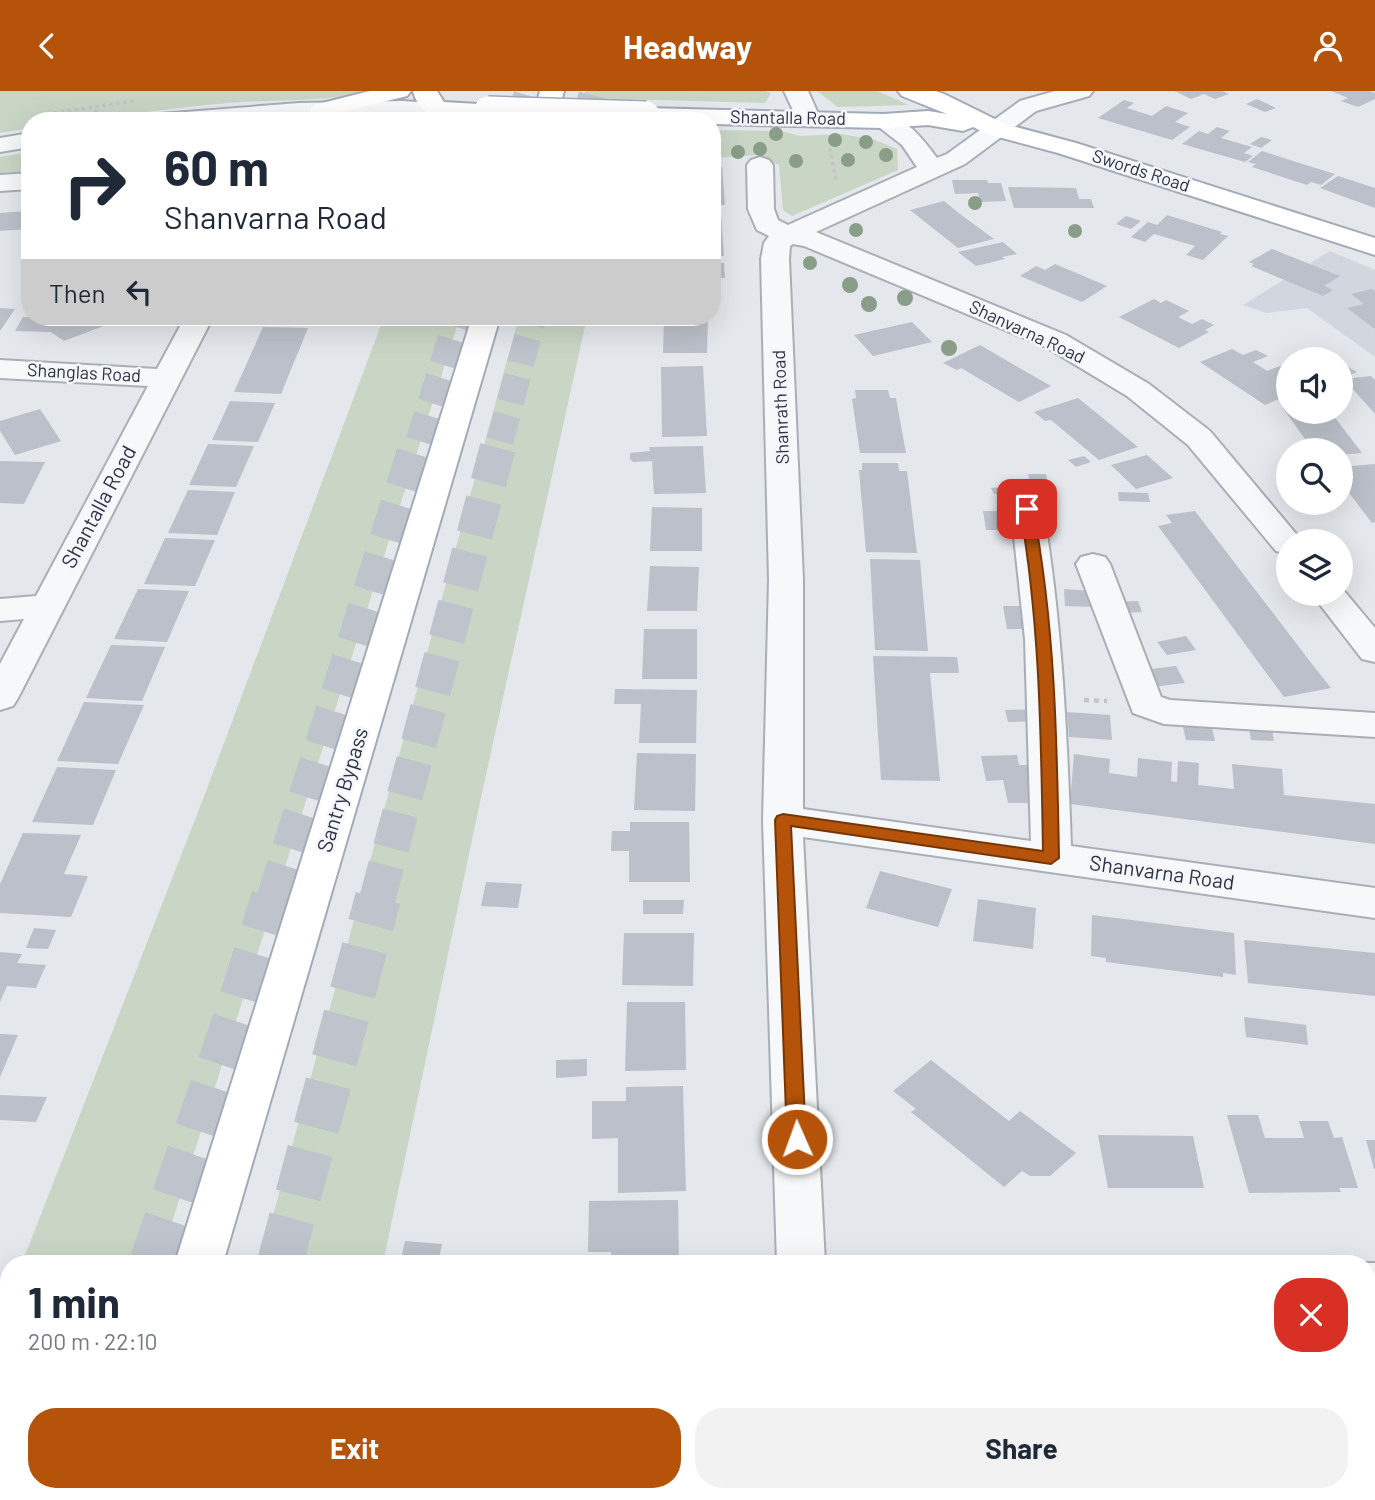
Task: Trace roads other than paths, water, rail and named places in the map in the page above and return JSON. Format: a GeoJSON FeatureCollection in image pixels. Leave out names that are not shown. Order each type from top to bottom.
{"type":"FeatureCollection","features":[{"type":"Feature","properties":{"kind":"main road"},"geometry":{"type":"LineString","coordinates":[[322,110],[399,91]]}},
{"type":"Feature","properties":{"kind":"main road"},"geometry":{"type":"LineString","coordinates":[[546,112],[552,91]]}},
{"type":"Feature","properties":{"kind":"main road","name":"Swords Road"},"geometry":{"type":"LineString","coordinates":[[910,91],[936,99],[996,129],[1067,148],[1375,247]]}},
{"type":"Feature","properties":{"kind":"main road","name":"Shantalla Road"},"geometry":{"type":"LineString","coordinates":[[432,100],[488,110],[551,112]]}},
{"type":"Feature","properties":{"kind":"main road","name":"Shantalla Road"},"geometry":{"type":"LineString","coordinates":[[721,116],[883,121],[928,118],[996,129]]}},
{"type":"Feature","properties":{"kind":"main road","name":"Santry Bypass"},"geometry":{"type":"LineString","coordinates":[[202,1255],[483,326]]}},
{"type":"Feature","properties":{"kind":"street"},"geometry":{"type":"LineString","coordinates":[[796,91],[808,118]]}},
{"type":"Feature","properties":{"kind":"street"},"geometry":{"type":"LineString","coordinates":[[788,235],[956,159],[1028,106],[1081,91]]}},
{"type":"Feature","properties":{"kind":"street","name":"Shantalla Road"},"geometry":{"type":"LineString","coordinates":[[274,112],[432,100]]}},
{"type":"Feature","properties":{"kind":"street"},"geometry":{"type":"LineString","coordinates":[[883,121],[911,140],[932,170]]}},
{"type":"Feature","properties":{"kind":"street"},"geometry":{"type":"LineString","coordinates":[[0,145],[21,133]]}},
{"type":"Feature","properties":{"kind":"street","name":"Shanvarna Road"},"geometry":{"type":"LineString","coordinates":[[760,165],[761,209],[766,224],[788,235],[811,239],[1056,341],[1138,390],[1199,438],[1276,530]]}},
{"type":"Feature","properties":{"kind":"street"},"geometry":{"type":"LineString","coordinates":[[0,183],[21,182]]}},
{"type":"Feature","properties":{"kind":"street","name":"Shanrath Road"},"geometry":{"type":"LineString","coordinates":[[788,235],[777,243],[775,259],[786,580],[783,820],[801,1255]]}},
{"type":"Feature","properties":{"kind":"street","name":"Shantalla Road"},"geometry":{"type":"LineString","coordinates":[[0,698],[194,326]]}},
{"type":"Feature","properties":{"kind":"street","name":"Shanglas Road"},"geometry":{"type":"LineString","coordinates":[[0,369],[167,378]]}},
{"type":"Feature","properties":{"kind":"street"},"geometry":{"type":"LineString","coordinates":[[1027,509],[1035,555],[1048,698],[1051,858]]}},
{"type":"Feature","properties":{"kind":"street"},"geometry":{"type":"LineString","coordinates":[[1093,564],[1146,703],[1164,712],[1375,725]]}},
{"type":"Feature","properties":{"kind":"street"},"geometry":{"type":"LineString","coordinates":[[0,610],[46,606]]}},
{"type":"Feature","properties":{"kind":"street"},"geometry":{"type":"LineString","coordinates":[[1339,606],[1375,651]]}},
{"type":"Feature","properties":{"kind":"street","name":"Shanvarna Road"},"geometry":{"type":"LineString","coordinates":[[783,820],[1375,903]]}},
{"type":"Feature","properties":{"kind":"tunnel"},"geometry":{"type":"LineString","coordinates":[[522,112],[528,91]]}},
{"type":"Feature","properties":{"kind":"tunnel"},"geometry":{"type":"LineString","coordinates":[[587,112],[593,91]]}},
{"type":"Feature","properties":{"kind":"tunnel"},"geometry":{"type":"LineString","coordinates":[[419,441],[455,326]]}},
{"type":"Feature","properties":{"kind":"tunnel"},"geometry":{"type":"LineString","coordinates":[[500,441],[531,326]]}},
{"type":"Feature","properties":{"kind":"tunnel"},"geometry":{"type":"LineString","coordinates":[[274,900],[419,439]]}},
{"type":"Feature","properties":{"kind":"tunnel"},"geometry":{"type":"LineString","coordinates":[[377,900],[500,439]]}},
{"type":"Feature","properties":{"kind":"tunnel"},"geometry":{"type":"LineString","coordinates":[[155,1255],[236,1019],[274,898]]}},
{"type":"Feature","properties":{"kind":"tunnel"},"geometry":{"type":"LineString","coordinates":[[282,1255],[378,898]]}}]}
